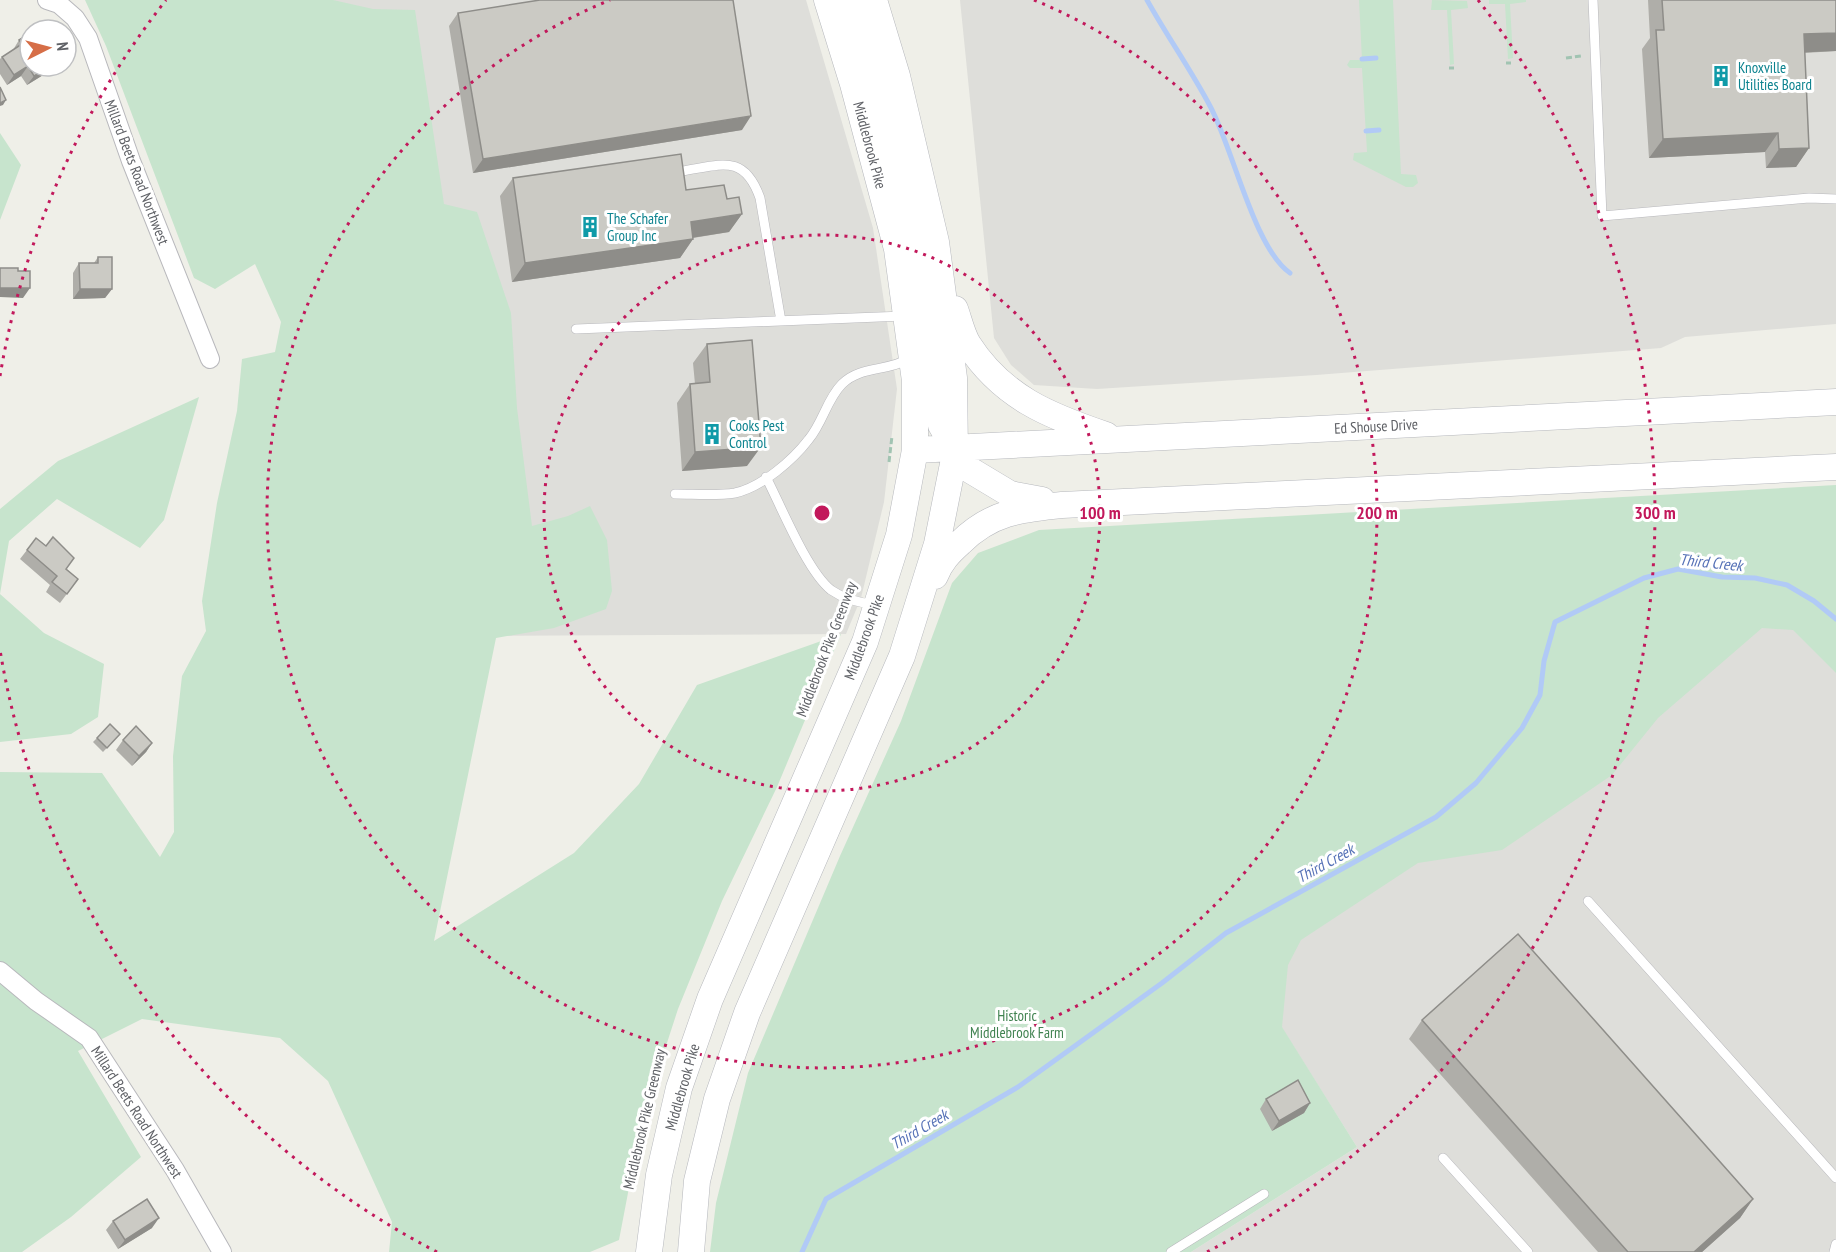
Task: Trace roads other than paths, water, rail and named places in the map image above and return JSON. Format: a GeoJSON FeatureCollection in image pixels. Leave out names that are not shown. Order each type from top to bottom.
{"type":"FeatureCollection","features":[{"type":"Feature","properties":{"kind":"main road","name":"Middlebrook Pike"},"geometry":{"type":"LineString","coordinates":[[649,1252],[659,1175],[679,1088],[710,999],[865,642],[899,535],[915,450],[915,381],[897,249],[853,84],[827,0]]}},
{"type":"Feature","properties":{"kind":"main road"},"geometry":{"type":"LineString","coordinates":[[849,0],[915,238],[932,384],[941,425],[965,467],[1010,494],[1062,505]]}},
{"type":"Feature","properties":{"kind":"main road"},"geometry":{"type":"LineString","coordinates":[[874,0],[897,76],[938,258],[954,378],[955,448],[936,544],[902,656]]}},
{"type":"Feature","properties":{"kind":"main road"},"geometry":{"type":"LineString","coordinates":[[938,258],[967,343],[992,374],[1020,398],[1051,416],[1120,440]]}},
{"type":"Feature","properties":{"kind":"main road","name":"Ed Shouse Drive"},"geometry":{"type":"LineString","coordinates":[[915,450],[1836,402]]}},
{"type":"Feature","properties":{"kind":"main road"},"geometry":{"type":"LineString","coordinates":[[691,1252],[697,1181],[714,1109],[747,1013],[941,561],[978,525],[1018,509],[1062,505],[1836,467]]}},
{"type":"Feature","properties":{"kind":"street","name":"Millard Beets Road Northwest"},"geometry":{"type":"LineString","coordinates":[[48,0],[59,4],[75,18],[88,38],[131,161],[210,358]]}},
{"type":"Feature","properties":{"kind":"street","name":"Millard Beets Road Northwest"},"geometry":{"type":"LineString","coordinates":[[0,971],[36,1001],[89,1038],[175,1170],[222,1252]]}},
{"type":"Feature","properties":{"kind":"lane"},"geometry":{"type":"LineString","coordinates":[[1593,0],[1602,216],[1809,198],[1836,199]]}},
{"type":"Feature","properties":{"kind":"lane"},"geometry":{"type":"LineString","coordinates":[[682,171],[726,164],[740,167],[755,183],[760,198],[781,321]]}},
{"type":"Feature","properties":{"kind":"lane"},"geometry":{"type":"LineString","coordinates":[[576,329],[906,316]]}},
{"type":"Feature","properties":{"kind":"lane"},"geometry":{"type":"LineString","coordinates":[[675,494],[736,492],[766,477],[787,462],[810,439],[833,394],[843,382],[859,372],[901,364],[911,356]]}},
{"type":"Feature","properties":{"kind":"lane"},"geometry":{"type":"LineString","coordinates":[[766,477],[812,567],[830,589],[859,603],[877,605]]}},
{"type":"Feature","properties":{"kind":"lane"},"geometry":{"type":"LineString","coordinates":[[1588,901],[1836,1178]]}},
{"type":"Feature","properties":{"kind":"lane"},"geometry":{"type":"LineString","coordinates":[[1443,1158],[1528,1252]]}},
{"type":"Feature","properties":{"kind":"lane"},"geometry":{"type":"LineString","coordinates":[[1171,1252],[1264,1194]]}},
{"type":"Feature","properties":{"kind":"lane"},"geometry":{"type":"LineString","coordinates":[[1834,1252],[1836,1244]]}},
{"type":"Feature","properties":{"kind":"waterway"},"geometry":{"type":"LineString","coordinates":[[1147,0],[1195,79],[1219,124],[1245,196],[1266,242],[1277,260],[1290,273]]}},
{"type":"Feature","properties":{"kind":"waterway"},"geometry":{"type":"LineString","coordinates":[[1362,59],[1376,58]]}},
{"type":"Feature","properties":{"kind":"waterway"},"geometry":{"type":"LineString","coordinates":[[1366,131],[1379,130]]}},
{"type":"Feature","properties":{"kind":"waterway","name":"Third Creek"},"geometry":{"type":"LineString","coordinates":[[802,1252],[826,1199],[1018,1087],[1162,983],[1226,933],[1436,817],[1476,783],[1522,728],[1540,695],[1544,661],[1555,622],[1644,578],[1678,569],[1722,577],[1755,578],[1787,585],[1814,601],[1836,619]]}},
{"type":"Feature","properties":{"kind":"place","name":"Knoxville Utilities Board"},"geometry":{"type":"Point","coordinates":[1721,76]}},
{"type":"Feature","properties":{"kind":"place","name":"The Schafer Group Inc"},"geometry":{"type":"Point","coordinates":[590,227]}},
{"type":"Feature","properties":{"kind":"place","name":"Cooks Pest Control"},"geometry":{"type":"Point","coordinates":[712,434]}},
{"type":"Feature","properties":{"kind":"park label","name":"Historic Middlebrook Farm"},"geometry":{"type":"Point","coordinates":[1017,1024]}}]}
